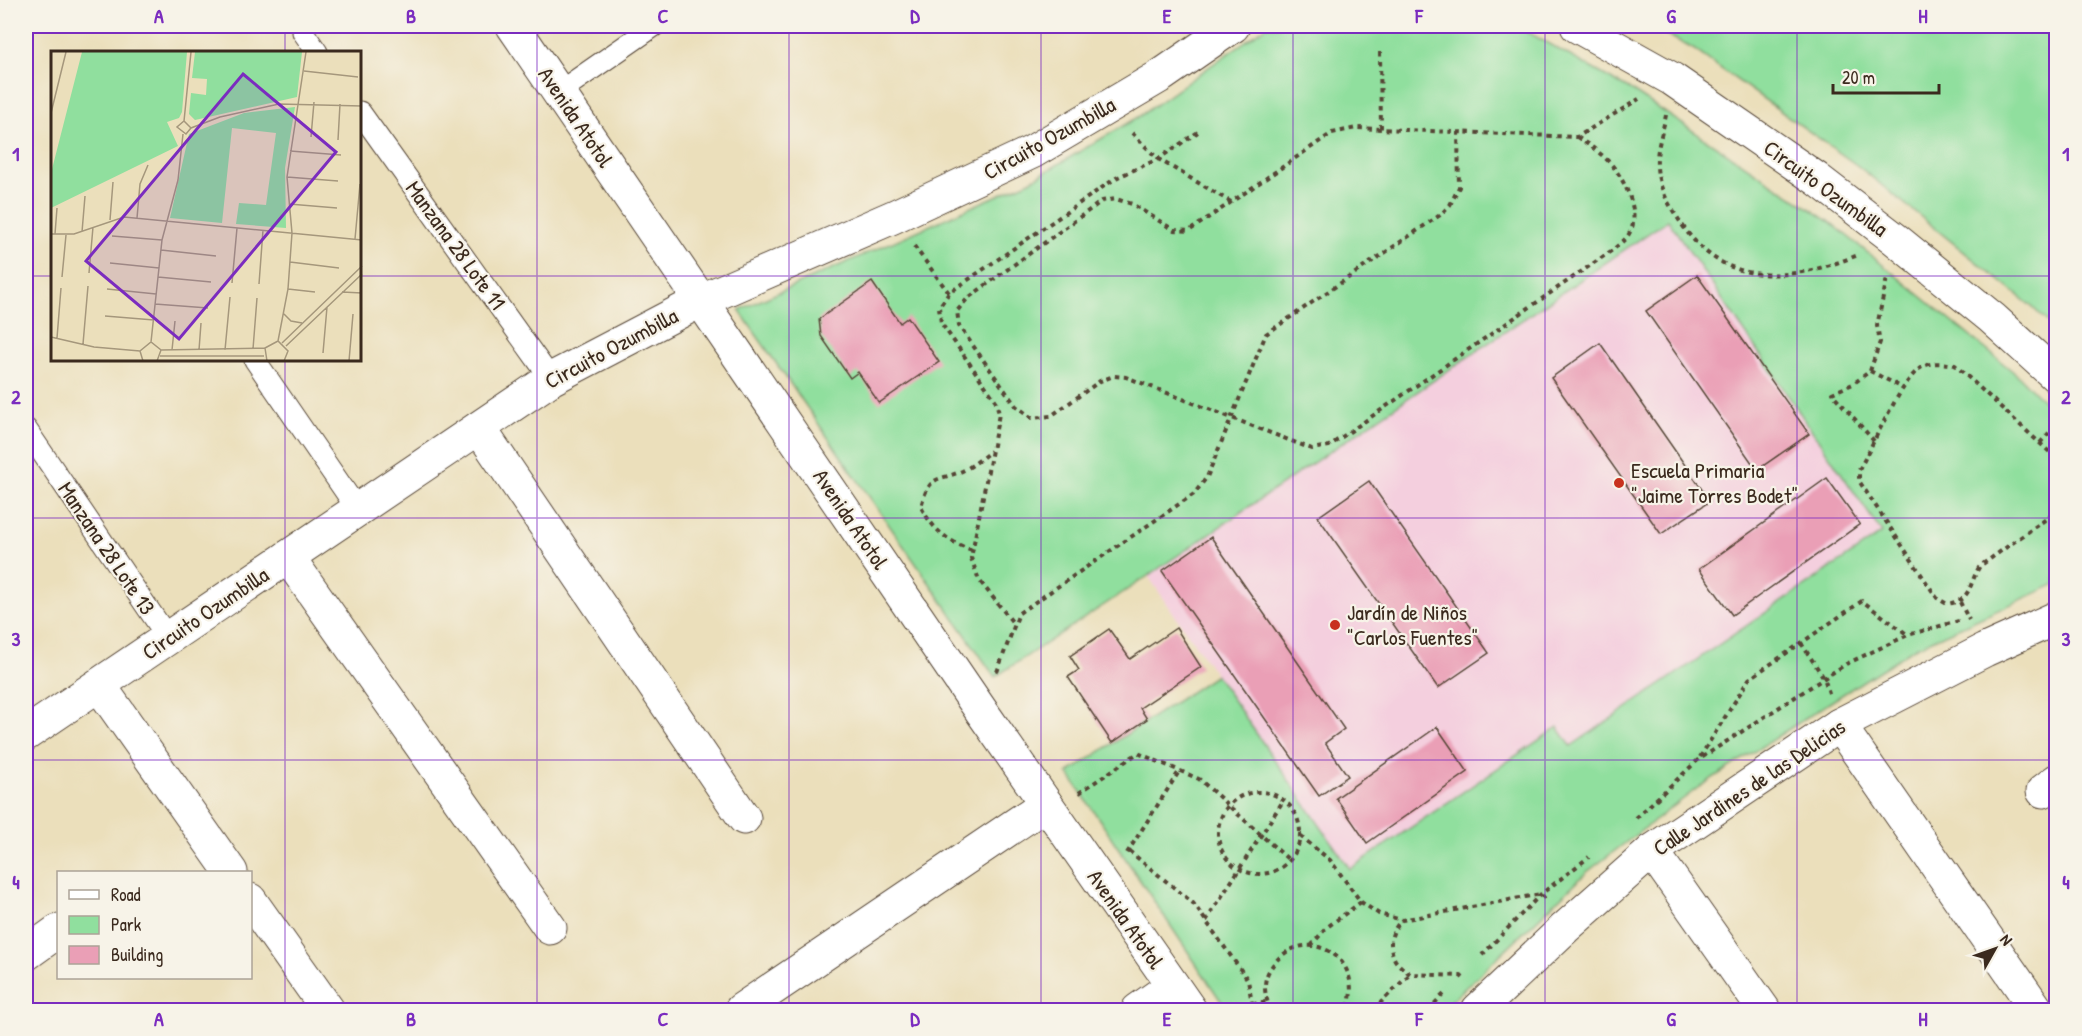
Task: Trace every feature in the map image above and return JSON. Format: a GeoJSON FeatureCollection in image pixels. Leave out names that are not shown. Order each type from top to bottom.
{"type":"FeatureCollection","features":[{"type":"Feature","properties":{"kind":"street","name":"Avenida Atotol"},"geometry":{"type":"LineString","coordinates":[[513,26],[982,712],[1181,998]]}},
{"type":"Feature","properties":{"kind":"street","name":"Circuito Ozumbilla"},"geometry":{"type":"LineString","coordinates":[[26,734],[551,379],[702,300],[893,217],[1032,152],[1161,75],[1233,26]]}},
{"type":"Feature","properties":{"kind":"street","name":"Circuito Ozumbilla"},"geometry":{"type":"LineString","coordinates":[[1577,26],[1672,79],[1817,179],[1992,318],[2056,376]]}},
{"type":"Feature","properties":{"kind":"street"},"geometry":{"type":"LineString","coordinates":[[479,428],[744,818]]}},
{"type":"Feature","properties":{"kind":"street"},"geometry":{"type":"LineString","coordinates":[[288,557],[550,928]]}},
{"type":"Feature","properties":{"kind":"street","name":"Calle Jardines de las Delicias"},"geometry":{"type":"LineString","coordinates":[[1482,1009],[1565,928],[1652,851],[1839,725],[1985,650],[2056,618]]}},
{"type":"Feature","properties":{"kind":"street"},"geometry":{"type":"LineString","coordinates":[[99,685],[230,871]]}},
{"type":"Feature","properties":{"kind":"street"},"geometry":{"type":"LineString","coordinates":[[1839,725],[2037,1011]]}},
{"type":"Feature","properties":{"kind":"street"},"geometry":{"type":"LineString","coordinates":[[741,1011],[1048,808]]}},
{"type":"Feature","properties":{"kind":"street"},"geometry":{"type":"LineString","coordinates":[[1652,851],[1764,1011]]}},
{"type":"Feature","properties":{"kind":"street"},"geometry":{"type":"LineString","coordinates":[[252,903],[328,1011]]}},
{"type":"Feature","properties":{"kind":"street"},"geometry":{"type":"LineString","coordinates":[[26,954],[57,932]]}},
{"type":"Feature","properties":{"kind":"street"},"geometry":{"type":"LineString","coordinates":[[1138,1011],[1181,998]]}},
{"type":"Feature","properties":{"kind":"lane"},"geometry":{"type":"LineString","coordinates":[[559,92],[654,26]]}},
{"type":"Feature","properties":{"kind":"lane"},"geometry":{"type":"LineString","coordinates":[[303,32],[316,51]]}},
{"type":"Feature","properties":{"kind":"lane","name":"Manzana 28 Lote 11"},"geometry":{"type":"LineString","coordinates":[[362,115],[551,379]]}},
{"type":"Feature","properties":{"kind":"lane"},"geometry":{"type":"LineString","coordinates":[[256,362],[357,510]]}},
{"type":"Feature","properties":{"kind":"lane","name":"Manzana 28 Lote 13"},"geometry":{"type":"LineString","coordinates":[[26,429],[168,638]]}},
{"type":"Feature","properties":{"kind":"path"},"geometry":{"type":"LineString","coordinates":[[1380,52],[1381,129]]}},
{"type":"Feature","properties":{"kind":"path"},"geometry":{"type":"LineString","coordinates":[[1577,137],[1672,79]]}},
{"type":"Feature","properties":{"kind":"path"},"geometry":{"type":"LineString","coordinates":[[1672,79],[1656,166],[1666,200],[1686,232],[1710,255],[1742,272],[1782,276],[1828,267],[1895,239]]}},
{"type":"Feature","properties":{"kind":"path"},"geometry":{"type":"LineString","coordinates":[[1107,108],[1158,159],[1231,202]]}},
{"type":"Feature","properties":{"kind":"path"},"geometry":{"type":"LineString","coordinates":[[1356,128],[1381,129],[1577,137],[1597,150],[1612,165],[1627,190],[1635,218],[1630,234],[1614,249],[1329,446],[1312,449],[1126,376],[1114,376],[1100,381],[1051,416],[1032,418],[1016,406],[959,326],[957,311],[968,298],[1102,201],[1116,199],[1132,204],[1174,230],[1189,231],[1332,133],[1356,128]]}},
{"type":"Feature","properties":{"kind":"path"},"geometry":{"type":"LineString","coordinates":[[1014,624],[980,580],[970,558],[999,414],[996,401],[941,323],[939,307],[949,293],[1116,178],[1158,159],[1201,130]]}},
{"type":"Feature","properties":{"kind":"path"},"geometry":{"type":"LineString","coordinates":[[982,712],[1019,613],[1194,494],[1208,477],[1266,334],[1430,222],[1450,205],[1459,187],[1458,132]]}},
{"type":"Feature","properties":{"kind":"path"},"geometry":{"type":"LineString","coordinates":[[893,217],[949,293]]}},
{"type":"Feature","properties":{"kind":"path"},"geometry":{"type":"LineString","coordinates":[[1874,441],[1832,393],[1853,384],[1870,371],[1880,342],[1877,326],[1895,239]]}},
{"type":"Feature","properties":{"kind":"path"},"geometry":{"type":"LineString","coordinates":[[2056,458],[1955,365],[1938,362],[1919,368],[1903,388],[1859,470],[1859,481],[1937,598],[1947,604],[1960,602],[1968,593],[1973,576],[1980,566],[2056,512]]}},
{"type":"Feature","properties":{"kind":"path"},"geometry":{"type":"LineString","coordinates":[[1870,371],[1903,388]]}},
{"type":"Feature","properties":{"kind":"path"},"geometry":{"type":"LineString","coordinates":[[2040,443],[2056,425]]}},
{"type":"Feature","properties":{"kind":"path"},"geometry":{"type":"LineString","coordinates":[[972,550],[950,542],[929,522],[921,507],[925,489],[935,480],[967,469],[991,451]]}},
{"type":"Feature","properties":{"kind":"path"},"geometry":{"type":"LineString","coordinates":[[2050,517],[2056,521]]}},
{"type":"Feature","properties":{"kind":"path"},"geometry":{"type":"LineString","coordinates":[[1698,760],[1749,679],[1862,601],[1908,635]]}},
{"type":"Feature","properties":{"kind":"path"},"geometry":{"type":"LineString","coordinates":[[1801,643],[1824,678],[1839,725]]}},
{"type":"Feature","properties":{"kind":"path"},"geometry":{"type":"LineString","coordinates":[[1048,808],[1138,753],[1199,779],[1290,861]]}},
{"type":"Feature","properties":{"kind":"path"},"geometry":{"type":"LineString","coordinates":[[1098,878],[1129,851],[1180,770]]}},
{"type":"Feature","properties":{"kind":"path"},"geometry":{"type":"LineString","coordinates":[[1259,792],[1272,794],[1283,800],[1292,809],[1298,822],[1300,836],[1297,850],[1290,861],[1279,870],[1266,874],[1252,874],[1239,869],[1228,860],[1220,848],[1218,834],[1220,821],[1229,806],[1234,800],[1246,794],[1259,792]]}},
{"type":"Feature","properties":{"kind":"path"},"geometry":{"type":"LineString","coordinates":[[1206,921],[1283,800]]}},
{"type":"Feature","properties":{"kind":"path"},"geometry":{"type":"LineString","coordinates":[[1300,836],[1330,860],[1361,902],[1379,914],[1402,920],[1541,894],[1565,928]]}},
{"type":"Feature","properties":{"kind":"path"},"geometry":{"type":"LineString","coordinates":[[1129,851],[1193,903],[1248,980],[1253,1011]]}},
{"type":"Feature","properties":{"kind":"path"},"geometry":{"type":"LineString","coordinates":[[1311,946],[1326,928],[1361,902]]}},
{"type":"Feature","properties":{"kind":"path"},"geometry":{"type":"LineString","coordinates":[[1402,920],[1393,928],[1390,942],[1396,961],[1410,974],[1461,976],[1482,1009]]}},
{"type":"Feature","properties":{"kind":"path"},"geometry":{"type":"LineString","coordinates":[[1270,1011],[1266,1002],[1265,988],[1267,974],[1274,962],[1284,953],[1297,947],[1311,946],[1324,949],[1336,956],[1346,967],[1352,981],[1352,996],[1347,1010],[1353,1011]]}},
{"type":"Feature","properties":{"kind":"path"},"geometry":{"type":"LineString","coordinates":[[1373,1011],[1410,974]]}},
{"type":"Feature","properties":{"kind":"path"},"geometry":{"type":"LineString","coordinates":[[1252,1004],[1266,1002]]}},
{"type":"Feature","properties":{"kind":"shaded area","name":"Escuela Primaria \"Jaime Torres Bodet\""},"geometry":{"type":"Polygon","coordinates":[[[1668,220],[1882,533],[1571,747],[1557,727],[1350,870],[1148,576],[1668,220]]]}},
{"type":"Feature","properties":{"kind":"green space"},"geometry":{"type":"Polygon","coordinates":[[[1267,26],[1517,26],[1634,92],[1829,221],[2021,378],[2056,414],[2056,584],[1916,647],[1699,787],[1587,872],[1442,1010],[1227,1010],[1068,773],[1216,675],[1350,869],[1558,727],[1571,746],[1882,533],[1668,220],[1148,576],[995,677],[739,310],[1030,181],[1138,117],[1267,26]]]}},
{"type":"Feature","properties":{"kind":"green space"},"geometry":{"type":"Polygon","coordinates":[[[1651,26],[2056,26],[2056,330],[2031,306],[1858,166],[1693,49],[1651,26]]]}},
{"type":"Feature","properties":{"kind":"building"},"geometry":{"type":"Polygon","coordinates":[[[1697,275],[1809,434],[1757,470],[1646,311],[1697,275]]]}},
{"type":"Feature","properties":{"kind":"building"},"geometry":{"type":"Polygon","coordinates":[[[872,282],[900,323],[908,317],[939,362],[879,403],[858,372],[850,378],[821,336],[819,319],[872,282]]]}},
{"type":"Feature","properties":{"kind":"building"},"geometry":{"type":"Polygon","coordinates":[[[1600,343],[1710,501],[1661,534],[1551,378],[1600,343]]]}},
{"type":"Feature","properties":{"kind":"building"},"geometry":{"type":"Polygon","coordinates":[[[1827,478],[1860,524],[1732,615],[1699,569],[1827,478]]]}},
{"type":"Feature","properties":{"kind":"building"},"geometry":{"type":"Polygon","coordinates":[[[1369,481],[1489,653],[1438,688],[1318,517],[1369,481]]]}},
{"type":"Feature","properties":{"kind":"building"},"geometry":{"type":"Polygon","coordinates":[[[1211,537],[1344,729],[1325,743],[1348,776],[1319,796],[1162,571],[1211,537]]]}},
{"type":"Feature","properties":{"kind":"building"},"geometry":{"type":"Polygon","coordinates":[[[1176,628],[1201,667],[1140,708],[1147,719],[1112,743],[1068,677],[1079,670],[1070,656],[1109,629],[1130,659],[1176,628]]]}},
{"type":"Feature","properties":{"kind":"building"},"geometry":{"type":"Polygon","coordinates":[[[1437,727],[1468,772],[1367,843],[1336,798],[1437,727]]]}},
{"type":"Feature","properties":{"kind":"place","name":"Escuela Primaria \"Jaime Torres Bodet\""},"geometry":{"type":"Point","coordinates":[1619,483]}},
{"type":"Feature","properties":{"kind":"place","name":"Jardín de Niños \"Carlos Fuentes\""},"geometry":{"type":"Point","coordinates":[1335,625]}}]}
